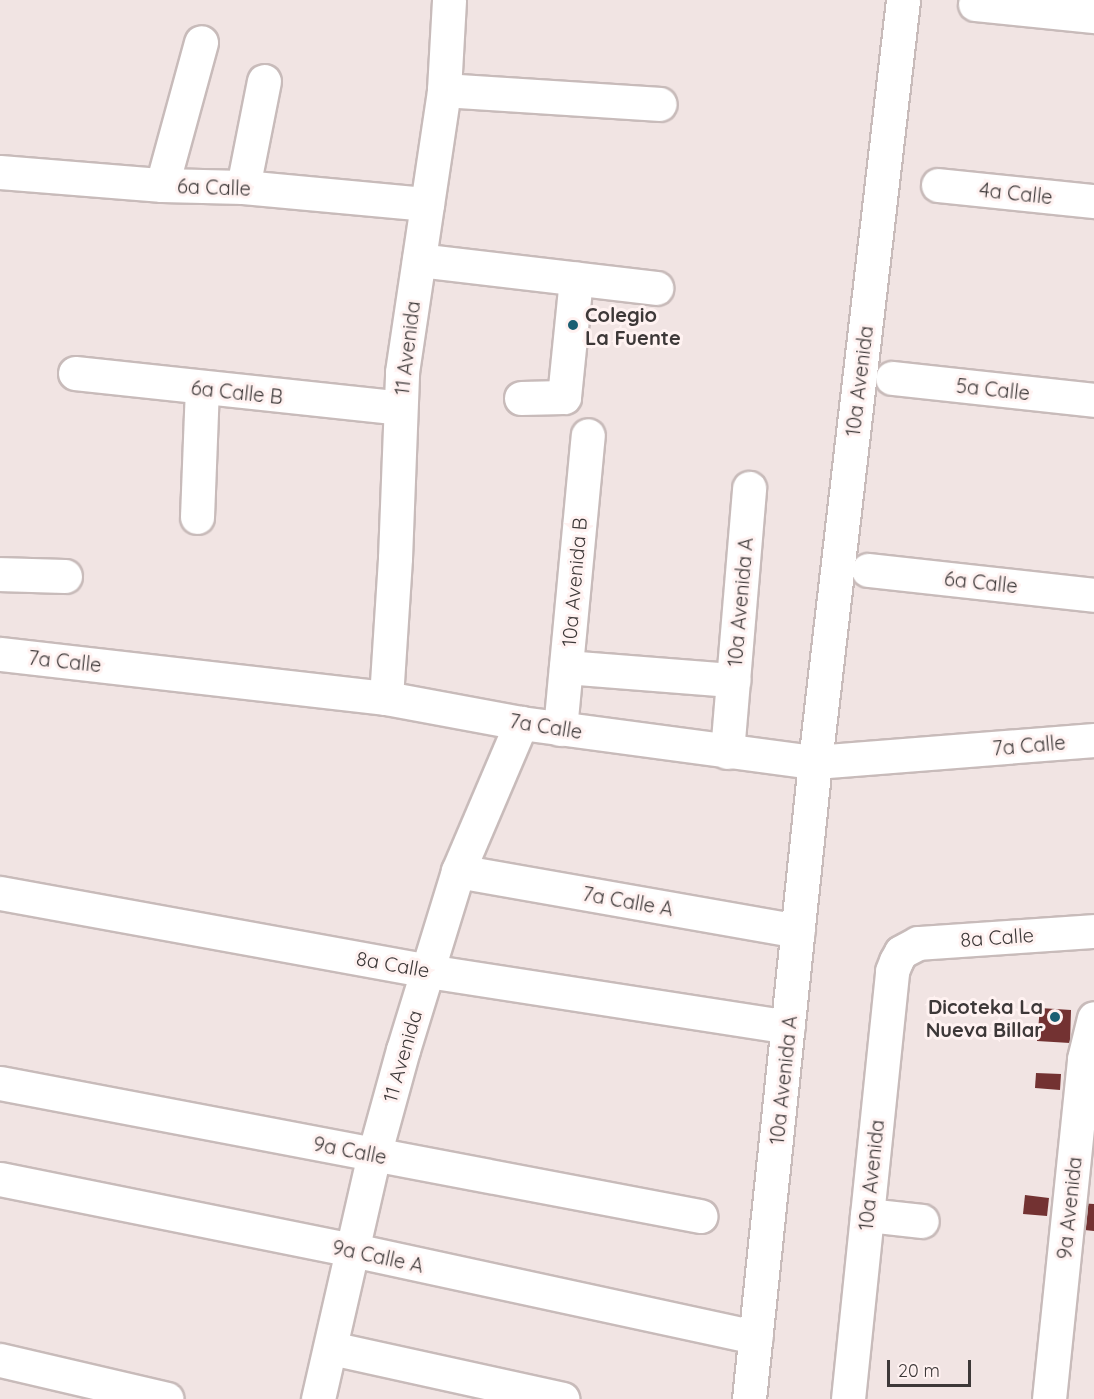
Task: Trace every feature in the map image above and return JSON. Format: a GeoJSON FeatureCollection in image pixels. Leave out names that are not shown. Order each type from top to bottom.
{"type":"FeatureCollection","features":[{"type":"Feature","properties":{"kind":"street","name":"11 Avenida"},"geometry":{"type":"LineString","coordinates":[[386,698],[396,547],[402,372],[444,90],[449,0]]}},
{"type":"Feature","properties":{"kind":"street","name":"10a Avenida"},"geometry":{"type":"LineString","coordinates":[[815,762],[903,0]]}},
{"type":"Feature","properties":{"kind":"street"},"geometry":{"type":"LineString","coordinates":[[975,4],[1094,16]]}},
{"type":"Feature","properties":{"kind":"street"},"geometry":{"type":"LineString","coordinates":[[162,185],[201,42]]}},
{"type":"Feature","properties":{"kind":"street"},"geometry":{"type":"LineString","coordinates":[[243,187],[264,81]]}},
{"type":"Feature","properties":{"kind":"street"},"geometry":{"type":"LineString","coordinates":[[444,90],[660,104]]}},
{"type":"Feature","properties":{"kind":"street","name":"6a Calle"},"geometry":{"type":"LineString","coordinates":[[0,172],[162,185],[243,187],[427,204]]}},
{"type":"Feature","properties":{"kind":"street","name":"4a Calle"},"geometry":{"type":"LineString","coordinates":[[938,185],[1094,201]]}},
{"type":"Feature","properties":{"kind":"street"},"geometry":{"type":"LineString","coordinates":[[419,260],[656,288]]}},
{"type":"Feature","properties":{"kind":"street"},"geometry":{"type":"LineString","coordinates":[[520,398],[564,397],[576,279]]}},
{"type":"Feature","properties":{"kind":"street","name":"6a Calle B"},"geometry":{"type":"LineString","coordinates":[[75,373],[400,408]]}},
{"type":"Feature","properties":{"kind":"street","name":"5a Calle"},"geometry":{"type":"LineString","coordinates":[[892,378],[1094,400]]}},
{"type":"Feature","properties":{"kind":"street"},"geometry":{"type":"LineString","coordinates":[[197,517],[202,388]]}},
{"type":"Feature","properties":{"kind":"street","name":"10a Avenida B"},"geometry":{"type":"LineString","coordinates":[[560,729],[588,435]]}},
{"type":"Feature","properties":{"kind":"street","name":"10a Avenida A"},"geometry":{"type":"LineString","coordinates":[[727,752],[749,488]]}},
{"type":"Feature","properties":{"kind":"street","name":"6a Calle"},"geometry":{"type":"LineString","coordinates":[[868,570],[1094,595]]}},
{"type":"Feature","properties":{"kind":"street"},"geometry":{"type":"LineString","coordinates":[[0,574],[65,576]]}},
{"type":"Feature","properties":{"kind":"street","name":"7a Calle"},"geometry":{"type":"LineString","coordinates":[[0,654],[386,698],[560,729],[815,762],[1094,740]]}},
{"type":"Feature","properties":{"kind":"street"},"geometry":{"type":"LineString","coordinates":[[566,667],[733,680]]}},
{"type":"Feature","properties":{"kind":"street","name":"11 Avenida"},"geometry":{"type":"LineString","coordinates":[[318,1399],[374,1155],[428,970],[458,871],[521,723]]}},
{"type":"Feature","properties":{"kind":"street","name":"10a Avenida A"},"geometry":{"type":"LineString","coordinates":[[749,1399],[815,762]]}},
{"type":"Feature","properties":{"kind":"street","name":"7a Calle A"},"geometry":{"type":"LineString","coordinates":[[458,871],[798,931]]}},
{"type":"Feature","properties":{"kind":"street","name":"8a Calle"},"geometry":{"type":"LineString","coordinates":[[0,893],[428,970],[788,1027]]}},
{"type":"Feature","properties":{"kind":"street","name":"8a Calle"},"geometry":{"type":"LineString","coordinates":[[901,952],[918,943],[1094,931]]}},
{"type":"Feature","properties":{"kind":"street","name":"10a Avenida"},"geometry":{"type":"LineString","coordinates":[[848,1399],[892,970],[901,952]]}},
{"type":"Feature","properties":{"kind":"street","name":"9a Avenida"},"geometry":{"type":"LineString","coordinates":[[1049,1399],[1084,1059],[1094,1018]]}},
{"type":"Feature","properties":{"kind":"street","name":"9a Calle"},"geometry":{"type":"LineString","coordinates":[[0,1083],[700,1216]]}},
{"type":"Feature","properties":{"kind":"street","name":"9a Calle A"},"geometry":{"type":"LineString","coordinates":[[0,1179],[353,1250],[756,1337]]}},
{"type":"Feature","properties":{"kind":"street"},"geometry":{"type":"LineString","coordinates":[[867,1215],[922,1221]]}},
{"type":"Feature","properties":{"kind":"street"},"geometry":{"type":"LineString","coordinates":[[331,1348],[562,1399]]}},
{"type":"Feature","properties":{"kind":"street"},"geometry":{"type":"LineString","coordinates":[[0,1360],[167,1399]]}},
{"type":"Feature","properties":{"kind":"building"},"geometry":{"type":"Polygon","coordinates":[[[1040,1008],[1071,1010],[1070,1043],[1037,1041],[1040,1008]]]}},
{"type":"Feature","properties":{"kind":"building"},"geometry":{"type":"Polygon","coordinates":[[[1036,1073],[1061,1074],[1060,1090],[1035,1088],[1036,1073]]]}},
{"type":"Feature","properties":{"kind":"building"},"geometry":{"type":"Polygon","coordinates":[[[1025,1195],[1049,1198],[1047,1216],[1023,1214],[1025,1195]]]}},
{"type":"Feature","properties":{"kind":"building"},"geometry":{"type":"Polygon","coordinates":[[[1078,1203],[1094,1204],[1094,1231],[1075,1229],[1078,1203]]]}},
{"type":"Feature","properties":{"kind":"place","name":"Colegio La Fuente"},"geometry":{"type":"Point","coordinates":[573,325]}},
{"type":"Feature","properties":{"kind":"place","name":"Dicoteka La Nueva Billar"},"geometry":{"type":"Point","coordinates":[1055,1017]}}]}
